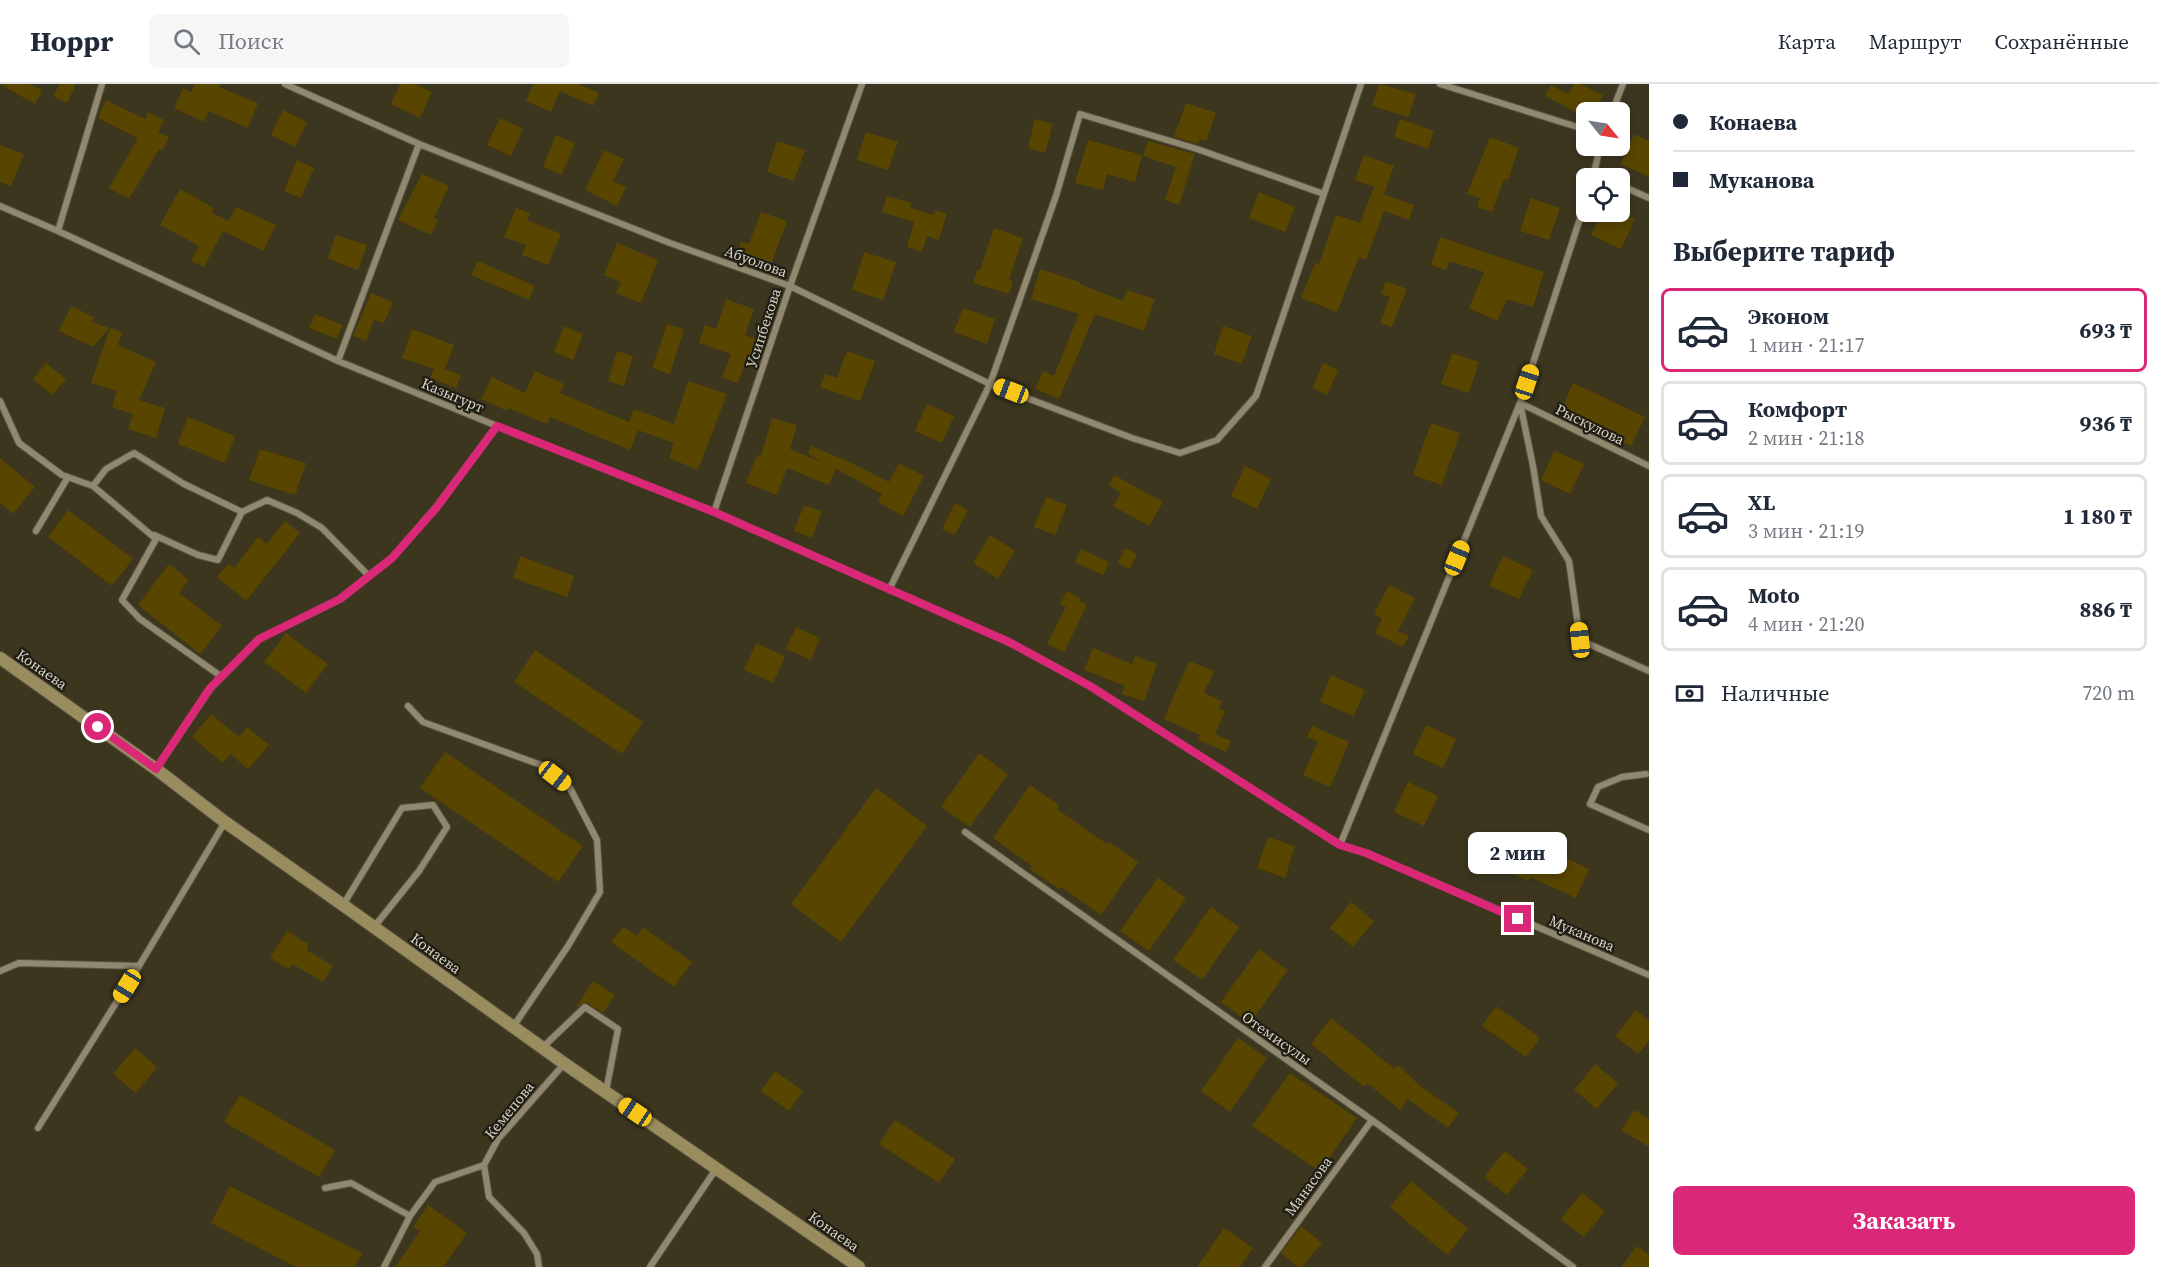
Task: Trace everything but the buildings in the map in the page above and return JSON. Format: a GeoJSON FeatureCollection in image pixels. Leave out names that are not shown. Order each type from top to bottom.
{"type":"FeatureCollection","features":[{"type":"Feature","properties":{"kind":"main road","name":"Конаева"},"geometry":{"type":"LineString","coordinates":[[0,658],[156,769],[225,822],[344,904],[565,1064],[859,1267]]}},
{"type":"Feature","properties":{"kind":"street"},"geometry":{"type":"LineString","coordinates":[[58,231],[102,84]]}},
{"type":"Feature","properties":{"kind":"street","name":"Абуолова"},"geometry":{"type":"LineString","coordinates":[[285,84],[419,144],[670,243],[790,286],[990,384],[1132,438],[1180,453],[1217,440],[1256,396],[1324,194]]}},
{"type":"Feature","properties":{"kind":"street","name":"Усипбекова"},"geometry":{"type":"LineString","coordinates":[[714,512],[790,286],[862,84]]}},
{"type":"Feature","properties":{"kind":"street"},"geometry":{"type":"LineString","coordinates":[[889,590],[990,384],[1056,196],[1080,114],[1197,149],[1324,194],[1361,84]]}},
{"type":"Feature","properties":{"kind":"street"},"geometry":{"type":"LineString","coordinates":[[1440,84],[1576,127]]}},
{"type":"Feature","properties":{"kind":"street"},"geometry":{"type":"LineString","coordinates":[[1616,102],[1623,84]]}},
{"type":"Feature","properties":{"kind":"street"},"geometry":{"type":"LineString","coordinates":[[338,361],[419,144]]}},
{"type":"Feature","properties":{"kind":"street"},"geometry":{"type":"LineString","coordinates":[[1630,189],[1649,198]]}},
{"type":"Feature","properties":{"kind":"street","name":"Казыгурт"},"geometry":{"type":"LineString","coordinates":[[0,206],[338,361],[714,512],[1009,642],[1090,686],[1340,845]]}},
{"type":"Feature","properties":{"kind":"street"},"geometry":{"type":"LineString","coordinates":[[1340,845],[1520,403],[1579,222]]}},
{"type":"Feature","properties":{"kind":"street"},"geometry":{"type":"LineString","coordinates":[[0,401],[19,443],[62,475],[93,486],[156,539],[122,600],[140,619],[222,677]]}},
{"type":"Feature","properties":{"kind":"street"},"geometry":{"type":"LineString","coordinates":[[1520,403],[1541,516],[1569,561],[1580,640],[1649,671]]}},
{"type":"Feature","properties":{"kind":"street","name":"Рыскулова"},"geometry":{"type":"LineString","coordinates":[[1520,403],[1649,466]]}},
{"type":"Feature","properties":{"kind":"street"},"geometry":{"type":"LineString","coordinates":[[156,769],[210,688],[259,639],[340,599],[392,558],[437,507],[497,426]]}},
{"type":"Feature","properties":{"kind":"street"},"geometry":{"type":"LineString","coordinates":[[93,486],[106,469],[134,453],[184,484],[242,512]]}},
{"type":"Feature","properties":{"kind":"street"},"geometry":{"type":"LineString","coordinates":[[36,531],[68,477]]}},
{"type":"Feature","properties":{"kind":"street"},"geometry":{"type":"LineString","coordinates":[[150,533],[198,555],[218,560],[242,512],[267,500],[297,513],[322,528],[369,576]]}},
{"type":"Feature","properties":{"kind":"street"},"geometry":{"type":"LineString","coordinates":[[408,706],[423,722],[541,765],[570,788],[597,840],[600,892],[568,946],[513,1027]]}},
{"type":"Feature","properties":{"kind":"street"},"geometry":{"type":"LineString","coordinates":[[1646,774],[1622,777],[1598,787],[1590,804],[1649,830]]}},
{"type":"Feature","properties":{"kind":"street"},"geometry":{"type":"LineString","coordinates":[[344,904],[402,808],[433,805],[447,827],[419,870],[374,927]]}},
{"type":"Feature","properties":{"kind":"street"},"geometry":{"type":"LineString","coordinates":[[38,1128],[225,822]]}},
{"type":"Feature","properties":{"kind":"street","name":"Отемисулы"},"geometry":{"type":"LineString","coordinates":[[965,832],[1372,1120],[1574,1267]]}},
{"type":"Feature","properties":{"kind":"street","name":"Муканова"},"geometry":{"type":"LineString","coordinates":[[1340,845],[1366,853],[1649,975]]}},
{"type":"Feature","properties":{"kind":"street"},"geometry":{"type":"LineString","coordinates":[[0,972],[19,963],[139,966]]}},
{"type":"Feature","properties":{"kind":"street"},"geometry":{"type":"LineString","coordinates":[[542,1047],[585,1007],[618,1029],[606,1092]]}},
{"type":"Feature","properties":{"kind":"street","name":"Кемепова"},"geometry":{"type":"LineString","coordinates":[[484,1165],[498,1139],[565,1064]]}},
{"type":"Feature","properties":{"kind":"street","name":"Манасова"},"geometry":{"type":"LineString","coordinates":[[1264,1267],[1372,1120]]}},
{"type":"Feature","properties":{"kind":"street"},"geometry":{"type":"LineString","coordinates":[[384,1267],[411,1216],[435,1182],[484,1165],[489,1197],[524,1233],[537,1254],[539,1267]]}},
{"type":"Feature","properties":{"kind":"street"},"geometry":{"type":"LineString","coordinates":[[650,1267],[717,1168]]}},
{"type":"Feature","properties":{"kind":"street"},"geometry":{"type":"LineString","coordinates":[[325,1188],[351,1183],[411,1216]]}},
{"type":"Feature","properties":{"kind":"route"},"geometry":{"type":"LineString","coordinates":[[98,727],[156,769],[210,688],[259,639],[340,599],[392,558],[437,507],[497,426],[714,512],[1009,642],[1090,686],[1340,845],[1366,853],[1518,919]]}}]}
